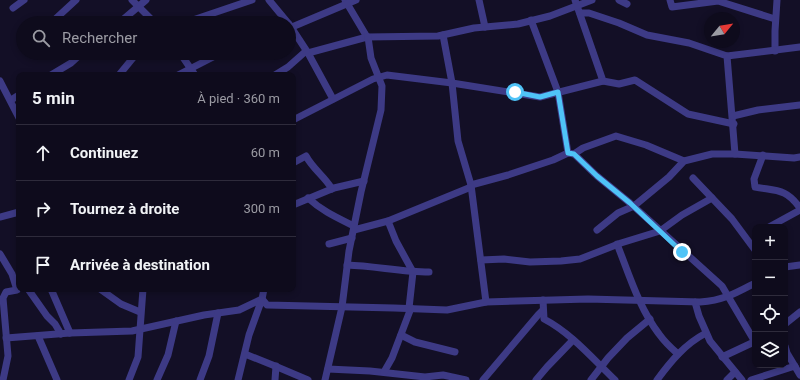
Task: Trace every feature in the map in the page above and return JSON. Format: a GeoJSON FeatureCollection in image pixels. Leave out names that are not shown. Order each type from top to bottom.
{"type":"FeatureCollection","features":[{"type":"Feature","properties":{"kind":"street"},"geometry":{"type":"LineString","coordinates":[[14,8],[24,0]]}},
{"type":"Feature","properties":{"kind":"street"},"geometry":{"type":"LineString","coordinates":[[59,16],[76,0]]}},
{"type":"Feature","properties":{"kind":"street"},"geometry":{"type":"LineString","coordinates":[[132,0],[148,16]]}},
{"type":"Feature","properties":{"kind":"street"},"geometry":{"type":"LineString","coordinates":[[127,16],[146,0]]}},
{"type":"Feature","properties":{"kind":"street"},"geometry":{"type":"LineString","coordinates":[[205,16],[252,0]]}},
{"type":"Feature","properties":{"kind":"street"},"geometry":{"type":"LineString","coordinates":[[269,0],[282,16]]}},
{"type":"Feature","properties":{"kind":"street"},"geometry":{"type":"LineString","coordinates":[[296,22],[346,2],[356,0]]}},
{"type":"Feature","properties":{"kind":"street"},"geometry":{"type":"LineString","coordinates":[[479,0],[485,27]]}},
{"type":"Feature","properties":{"kind":"street"},"geometry":{"type":"LineString","coordinates":[[280,72],[307,52],[367,37],[443,35],[474,28],[518,24],[550,16],[592,0]]}},
{"type":"Feature","properties":{"kind":"street"},"geometry":{"type":"LineString","coordinates":[[619,0],[627,4]]}},
{"type":"Feature","properties":{"kind":"street"},"geometry":{"type":"LineString","coordinates":[[670,0],[672,7],[708,1],[718,1],[775,19]]}},
{"type":"Feature","properties":{"kind":"street"},"geometry":{"type":"LineString","coordinates":[[775,51],[775,19],[777,0]]}},
{"type":"Feature","properties":{"kind":"street"},"geometry":{"type":"LineString","coordinates":[[325,380],[342,307],[347,266],[354,228],[381,110],[382,86],[371,58],[367,37],[346,2]]}},
{"type":"Feature","properties":{"kind":"street"},"geometry":{"type":"LineString","coordinates":[[577,6],[589,13],[619,23],[647,35],[689,43],[727,56],[800,47]]}},
{"type":"Feature","properties":{"kind":"street"},"geometry":{"type":"LineString","coordinates":[[577,6],[604,81]]}},
{"type":"Feature","properties":{"kind":"street"},"geometry":{"type":"LineString","coordinates":[[531,20],[558,92],[571,153],[634,206],[722,286],[752,336]]}},
{"type":"Feature","properties":{"kind":"street"},"geometry":{"type":"LineString","coordinates":[[443,35],[452,83],[458,141],[471,186],[486,302]]}},
{"type":"Feature","properties":{"kind":"street"},"geometry":{"type":"LineString","coordinates":[[296,36],[334,99]]}},
{"type":"Feature","properties":{"kind":"street"},"geometry":{"type":"LineString","coordinates":[[727,56],[734,124],[735,154]]}},
{"type":"Feature","properties":{"kind":"street"},"geometry":{"type":"LineString","coordinates":[[56,72],[74,60]]}},
{"type":"Feature","properties":{"kind":"street"},"geometry":{"type":"LineString","coordinates":[[121,72],[131,60]]}},
{"type":"Feature","properties":{"kind":"street"},"geometry":{"type":"LineString","coordinates":[[185,60],[194,72]]}},
{"type":"Feature","properties":{"kind":"street"},"geometry":{"type":"LineString","coordinates":[[184,72],[207,60]]}},
{"type":"Feature","properties":{"kind":"street"},"geometry":{"type":"LineString","coordinates":[[296,118],[387,75],[452,83],[540,97],[604,81],[619,84],[635,80],[688,114],[734,124]]}},
{"type":"Feature","properties":{"kind":"street"},"geometry":{"type":"LineString","coordinates":[[0,81],[16,111]]}},
{"type":"Feature","properties":{"kind":"street"},"geometry":{"type":"LineString","coordinates":[[11,100],[16,97]]}},
{"type":"Feature","properties":{"kind":"street"},"geometry":{"type":"LineString","coordinates":[[733,116],[758,110],[800,105]]}},
{"type":"Feature","properties":{"kind":"street"},"geometry":{"type":"LineString","coordinates":[[308,198],[317,207],[354,228],[388,221],[471,186],[553,160],[616,136],[646,145],[684,161],[712,154],[763,155],[794,158],[800,157]]}},
{"type":"Feature","properties":{"kind":"street"},"geometry":{"type":"LineString","coordinates":[[763,155],[754,179],[755,187],[776,189],[796,202],[800,210],[774,224]]}},
{"type":"Feature","properties":{"kind":"street"},"geometry":{"type":"LineString","coordinates":[[296,161],[306,156],[312,166],[326,180],[332,189]]}},
{"type":"Feature","properties":{"kind":"street"},"geometry":{"type":"LineString","coordinates":[[597,230],[618,213],[634,206],[670,177],[684,161]]}},
{"type":"Feature","properties":{"kind":"street"},"geometry":{"type":"LineString","coordinates":[[692,178],[752,239]]}},
{"type":"Feature","properties":{"kind":"street"},"geometry":{"type":"LineString","coordinates":[[296,204],[332,189],[364,181]]}},
{"type":"Feature","properties":{"kind":"street"},"geometry":{"type":"LineString","coordinates":[[481,260],[504,259],[530,262],[580,259],[617,244],[660,231],[682,215],[712,198]]}},
{"type":"Feature","properties":{"kind":"street"},"geometry":{"type":"LineString","coordinates":[[0,217],[16,213]]}},
{"type":"Feature","properties":{"kind":"street"},"geometry":{"type":"LineString","coordinates":[[384,372],[401,335],[410,308],[413,272],[396,241],[388,221]]}},
{"type":"Feature","properties":{"kind":"street"},"geometry":{"type":"LineString","coordinates":[[329,244],[352,238]]}},
{"type":"Feature","properties":{"kind":"street"},"geometry":{"type":"LineString","coordinates":[[617,244],[640,300],[650,319],[659,334],[678,354]]}},
{"type":"Feature","properties":{"kind":"street"},"geometry":{"type":"LineString","coordinates":[[0,254],[16,283]]}},
{"type":"Feature","properties":{"kind":"street"},"geometry":{"type":"LineString","coordinates":[[788,267],[800,265]]}},
{"type":"Feature","properties":{"kind":"street"},"geometry":{"type":"LineString","coordinates":[[347,266],[369,266],[413,272],[429,272]]}},
{"type":"Feature","properties":{"kind":"street"},"geometry":{"type":"LineString","coordinates":[[262,299],[267,305],[447,310],[486,302],[543,300],[588,299],[695,302],[717,300],[729,296],[752,284]]}},
{"type":"Feature","properties":{"kind":"street"},"geometry":{"type":"LineString","coordinates":[[3,380],[8,356],[4,295],[6,292],[16,290]]}},
{"type":"Feature","properties":{"kind":"street"},"geometry":{"type":"LineString","coordinates":[[30,292],[47,316],[55,324],[60,334]]}},
{"type":"Feature","properties":{"kind":"street"},"geometry":{"type":"LineString","coordinates":[[52,292],[70,333]]}},
{"type":"Feature","properties":{"kind":"street"},"geometry":{"type":"LineString","coordinates":[[104,292],[121,304],[140,312]]}},
{"type":"Feature","properties":{"kind":"street"},"geometry":{"type":"LineString","coordinates":[[129,380],[138,357],[143,292]]}},
{"type":"Feature","properties":{"kind":"street"},"geometry":{"type":"LineString","coordinates":[[238,380],[249,335],[263,292]]}},
{"type":"Feature","properties":{"kind":"street"},"geometry":{"type":"LineString","coordinates":[[6,338],[140,330],[176,321],[239,310],[262,299]]}},
{"type":"Feature","properties":{"kind":"street"},"geometry":{"type":"LineString","coordinates":[[543,300],[544,319],[552,323],[573,340],[615,380]]}},
{"type":"Feature","properties":{"kind":"street"},"geometry":{"type":"LineString","coordinates":[[695,302],[699,316],[710,341],[742,380]]}},
{"type":"Feature","properties":{"kind":"street"},"geometry":{"type":"LineString","coordinates":[[483,380],[543,310]]}},
{"type":"Feature","properties":{"kind":"street"},"geometry":{"type":"LineString","coordinates":[[788,322],[800,312]]}},
{"type":"Feature","properties":{"kind":"street"},"geometry":{"type":"LineString","coordinates":[[200,380],[209,356],[218,313]]}},
{"type":"Feature","properties":{"kind":"street"},"geometry":{"type":"LineString","coordinates":[[591,380],[608,358],[627,338],[650,319]]}},
{"type":"Feature","properties":{"kind":"street"},"geometry":{"type":"LineString","coordinates":[[157,380],[168,355],[176,321]]}},
{"type":"Feature","properties":{"kind":"street"},"geometry":{"type":"LineString","coordinates":[[657,380],[678,354],[706,333]]}},
{"type":"Feature","properties":{"kind":"street"},"geometry":{"type":"LineString","coordinates":[[401,335],[415,342],[455,352]]}},
{"type":"Feature","properties":{"kind":"street"},"geometry":{"type":"LineString","coordinates":[[38,336],[57,380]]}},
{"type":"Feature","properties":{"kind":"street"},"geometry":{"type":"LineString","coordinates":[[536,380],[573,340]]}},
{"type":"Feature","properties":{"kind":"street"},"geometry":{"type":"LineString","coordinates":[[722,357],[752,343]]}},
{"type":"Feature","properties":{"kind":"street"},"geometry":{"type":"LineString","coordinates":[[245,354],[308,380]]}},
{"type":"Feature","properties":{"kind":"street"},"geometry":{"type":"LineString","coordinates":[[788,355],[800,375]]}},
{"type":"Feature","properties":{"kind":"street"},"geometry":{"type":"LineString","coordinates":[[275,380],[276,366]]}},
{"type":"Feature","properties":{"kind":"street"},"geometry":{"type":"LineString","coordinates":[[751,380],[794,366]]}},
{"type":"Feature","properties":{"kind":"street"},"geometry":{"type":"LineString","coordinates":[[328,368],[425,377],[443,375],[466,380]]}},
{"type":"Feature","properties":{"kind":"street"},"geometry":{"type":"LineString","coordinates":[[727,380],[735,372]]}},
{"type":"Feature","properties":{"kind":"route"},"geometry":{"type":"LineString","coordinates":[[515,92],[540,97],[558,92],[568,153],[574,154],[597,176],[630,203],[682,252]]}}]}
